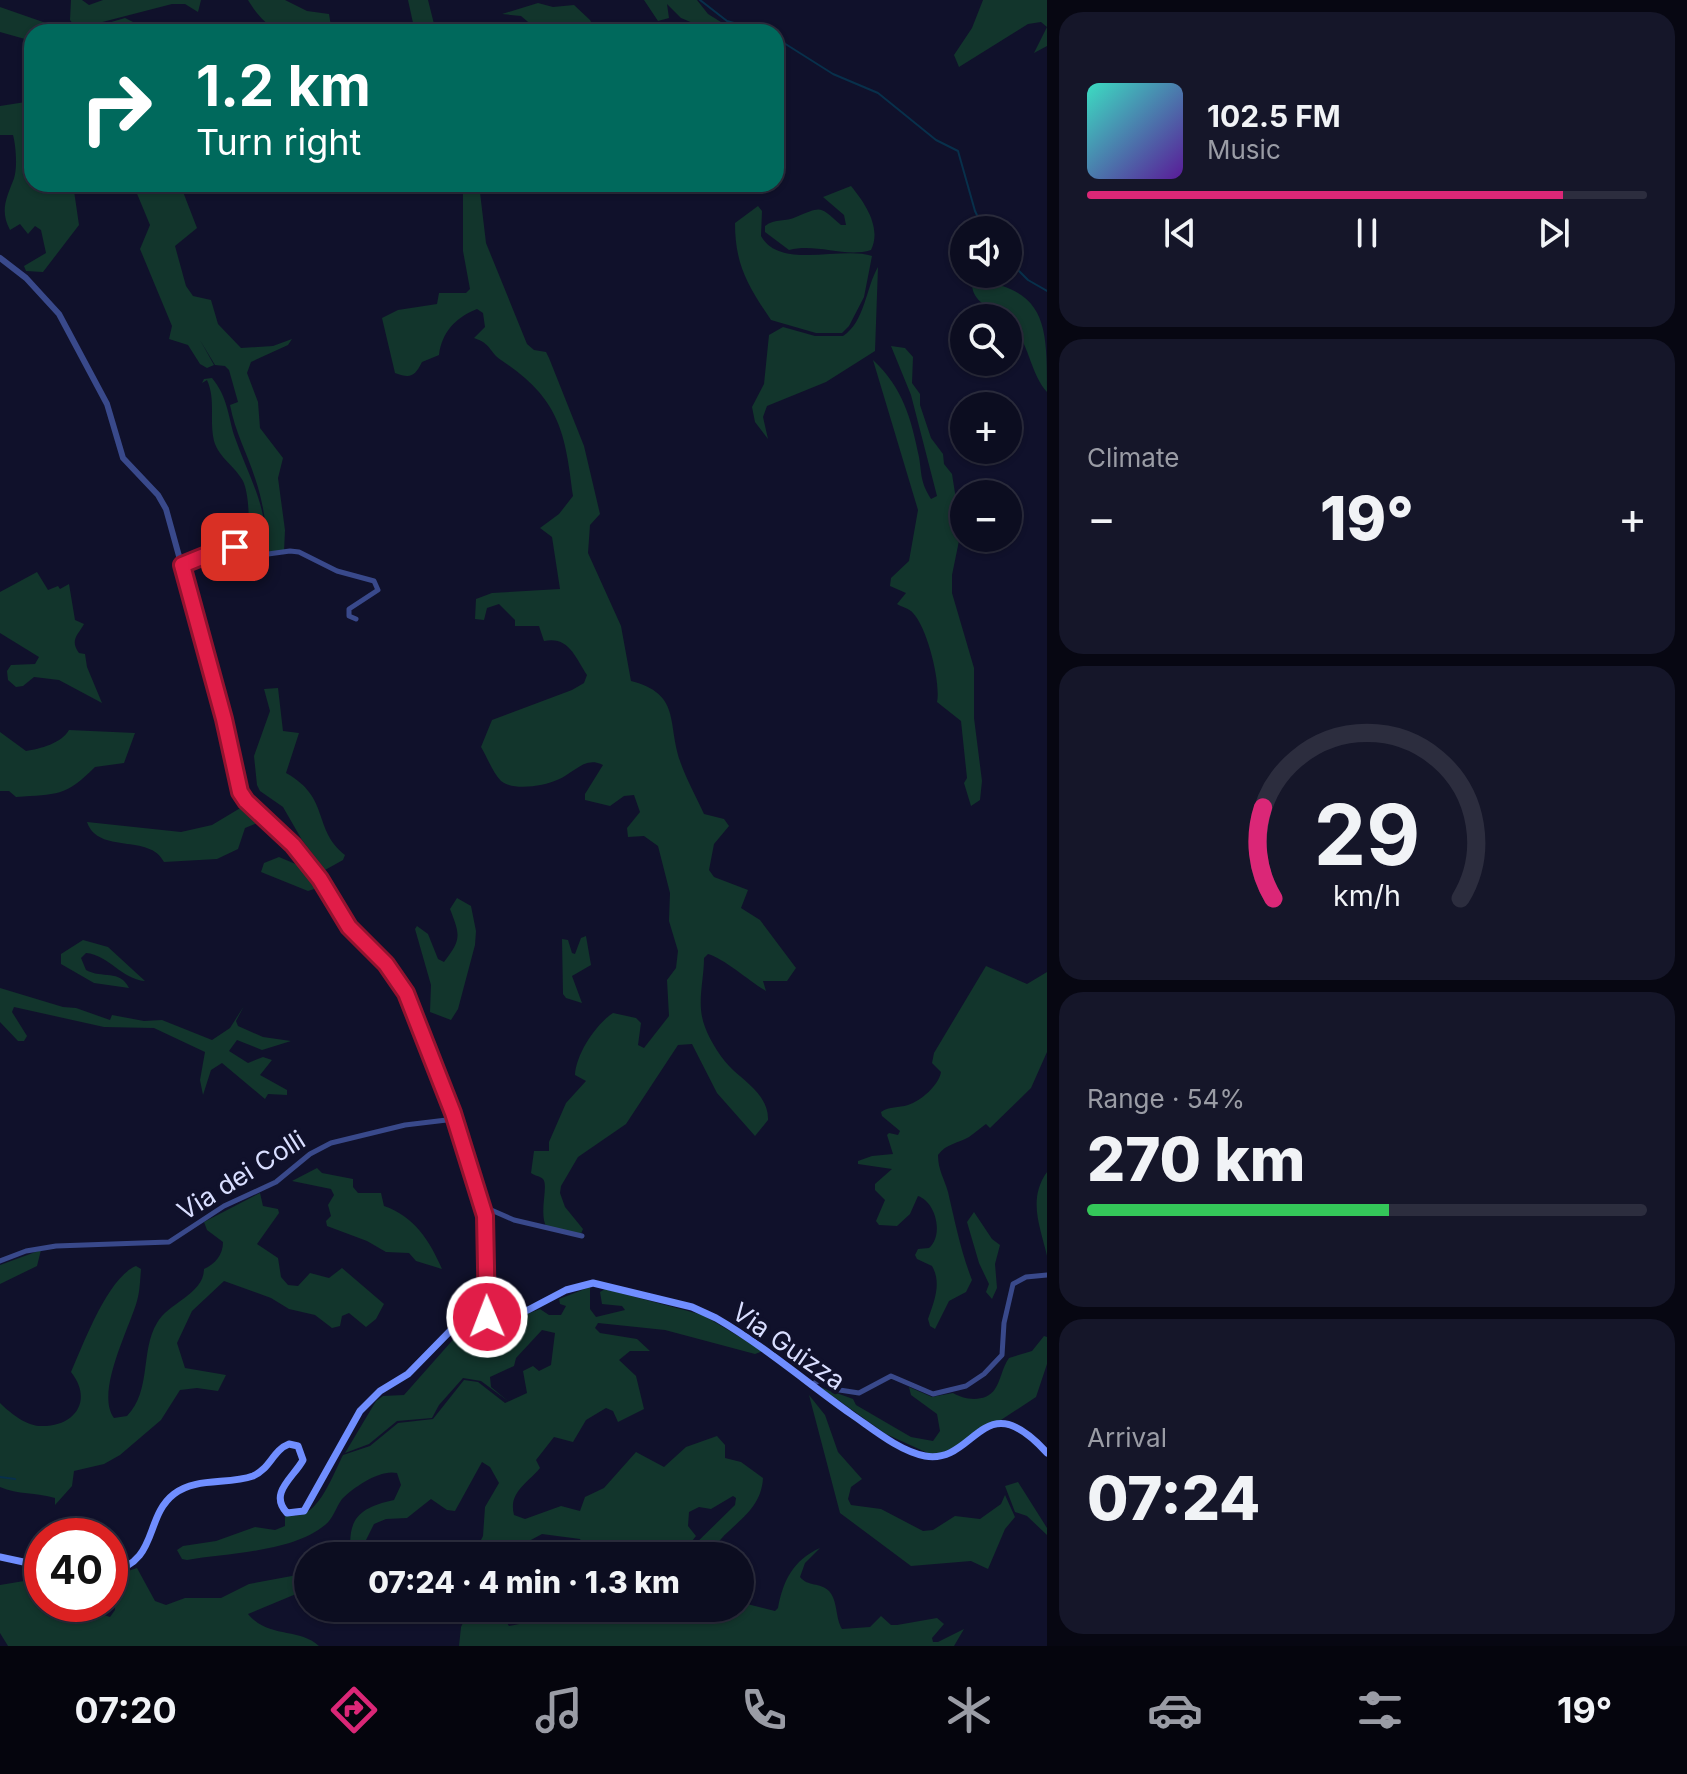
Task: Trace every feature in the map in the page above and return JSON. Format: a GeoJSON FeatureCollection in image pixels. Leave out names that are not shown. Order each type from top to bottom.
{"type":"FeatureCollection","features":[{"type":"Feature","properties":{"kind":"main road","name":"Via Guizza"},"geometry":{"type":"LineString","coordinates":[[128,1565],[143,1551],[173,1495],[189,1487],[256,1475],[289,1444],[298,1446],[303,1460],[283,1486],[280,1504],[287,1513],[304,1511],[360,1411],[369,1401],[408,1374],[446,1333],[461,1324],[528,1310],[566,1290],[593,1283],[704,1312],[751,1340],[869,1426],[924,1456],[950,1452],[977,1432],[996,1424],[1021,1429],[1047,1453]]}},
{"type":"Feature","properties":{"kind":"main road"},"geometry":{"type":"LineString","coordinates":[[0,1557],[24,1562]]}},
{"type":"Feature","properties":{"kind":"street"},"geometry":{"type":"LineString","coordinates":[[0,258],[43,293],[65,324],[107,404],[123,458],[162,502],[182,565],[242,797],[293,845],[320,879],[349,927],[401,984],[431,1053],[482,1206],[487,1242],[487,1317]]}},
{"type":"Feature","properties":{"kind":"street"},"geometry":{"type":"LineString","coordinates":[[182,565],[231,545],[235,547],[243,566],[268,554],[299,552],[337,571],[374,581],[378,590],[349,609],[349,616],[356,619]]}},
{"type":"Feature","properties":{"kind":"street","name":"Via dei Colli"},"geometry":{"type":"LineString","coordinates":[[0,1261],[26,1251],[56,1246],[169,1242],[224,1206],[276,1182],[300,1162],[331,1143],[405,1125],[455,1119]]}},
{"type":"Feature","properties":{"kind":"street"},"geometry":{"type":"LineString","coordinates":[[482,1206],[514,1220],[582,1236]]}},
{"type":"Feature","properties":{"kind":"street"},"geometry":{"type":"LineString","coordinates":[[811,1385],[820,1380],[833,1389],[859,1393],[868,1391],[885,1377],[895,1376],[933,1394],[966,1386],[1001,1358],[1013,1284],[1026,1277],[1047,1275]]}},
{"type":"Feature","properties":{"kind":"green space"},"geometry":{"type":"Polygon","coordinates":[[[71,0],[82,0],[89,5],[103,0],[201,0],[198,12],[185,4],[172,4],[95,24],[73,24],[70,20],[71,0]]]}},
{"type":"Feature","properties":{"kind":"green space"},"geometry":{"type":"Polygon","coordinates":[[[248,0],[285,0],[307,11],[329,14],[331,24],[268,24],[248,0]]]}},
{"type":"Feature","properties":{"kind":"green space"},"geometry":{"type":"Polygon","coordinates":[[[408,0],[428,0],[434,24],[413,24],[408,0]]]}},
{"type":"Feature","properties":{"kind":"green space"},"geometry":{"type":"Polygon","coordinates":[[[644,0],[697,0],[708,14],[724,24],[695,24],[681,18],[667,4],[669,18],[658,21],[644,0]]]}},
{"type":"Feature","properties":{"kind":"green space"},"geometry":{"type":"Polygon","coordinates":[[[983,0],[1047,0],[1047,27],[1041,22],[1028,24],[959,67],[954,55],[972,28],[983,0]]]}},
{"type":"Feature","properties":{"kind":"green space"},"geometry":{"type":"Polygon","coordinates":[[[538,3],[553,7],[574,5],[592,24],[530,24],[521,16],[502,14],[538,3]]]}},
{"type":"Feature","properties":{"kind":"green space"},"geometry":{"type":"Polygon","coordinates":[[[0,7],[49,24],[24,24],[24,39],[0,32],[0,7]]]}},
{"type":"Feature","properties":{"kind":"green space"},"geometry":{"type":"Polygon","coordinates":[[[125,18],[133,24],[105,24],[125,18]]]}},
{"type":"Feature","properties":{"kind":"green space"},"geometry":{"type":"Polygon","coordinates":[[[1047,27],[1047,46],[1034,53],[1047,27]]]}},
{"type":"Feature","properties":{"kind":"green space"},"geometry":{"type":"Polygon","coordinates":[[[24,102],[24,192],[74,192],[79,225],[43,272],[26,271],[24,266],[46,253],[41,230],[35,226],[28,234],[20,224],[10,230],[7,223],[6,199],[15,176],[16,158],[13,135],[0,135],[0,106],[24,102]]]}},
{"type":"Feature","properties":{"kind":"green space"},"geometry":{"type":"Polygon","coordinates":[[[851,186],[873,225],[871,250],[789,250],[765,232],[765,226],[769,224],[816,210],[824,211],[841,225],[846,225],[844,215],[823,197],[851,186]]]}},
{"type":"Feature","properties":{"kind":"green space"},"geometry":{"type":"Polygon","coordinates":[[[136,192],[183,192],[197,228],[175,246],[186,286],[193,296],[211,300],[218,324],[241,348],[273,346],[292,339],[288,345],[251,362],[247,373],[258,402],[260,428],[283,458],[278,478],[285,530],[284,552],[269,553],[261,497],[230,405],[238,402],[229,370],[225,366],[215,365],[200,340],[214,365],[207,368],[200,364],[188,345],[169,339],[172,326],[140,249],[150,225],[136,192]]]}},
{"type":"Feature","properties":{"kind":"green space"},"geometry":{"type":"Polygon","coordinates":[[[463,192],[480,192],[486,243],[527,344],[534,350],[546,352],[584,446],[600,514],[590,525],[588,553],[621,626],[631,681],[647,687],[665,702],[680,761],[704,814],[724,819],[729,826],[714,844],[709,870],[714,877],[748,890],[741,908],[760,920],[796,968],[787,981],[763,981],[766,991],[715,957],[708,954],[704,958],[701,1001],[705,1027],[725,1061],[761,1098],[768,1120],[755,1136],[717,1093],[692,1044],[678,1045],[626,1124],[578,1157],[561,1186],[565,1207],[583,1229],[581,1234],[547,1228],[543,1215],[545,1183],[531,1173],[534,1151],[549,1151],[549,1142],[566,1103],[586,1081],[575,1075],[576,1067],[588,1040],[600,1024],[613,1013],[636,1018],[641,1023],[638,1045],[644,1048],[669,1016],[667,980],[676,968],[678,951],[669,921],[670,893],[658,846],[644,836],[628,837],[627,828],[640,812],[634,795],[624,796],[610,806],[585,800],[585,794],[603,765],[590,762],[544,784],[521,787],[506,784],[495,774],[481,747],[492,720],[572,690],[584,683],[587,675],[565,645],[553,640],[544,641],[539,626],[515,626],[515,620],[499,604],[487,608],[484,620],[475,619],[476,599],[492,593],[560,589],[552,537],[540,528],[559,514],[573,496],[562,434],[547,403],[536,388],[474,338],[485,327],[483,313],[477,309],[451,327],[443,339],[439,355],[422,362],[412,375],[395,373],[382,318],[398,310],[437,304],[439,293],[466,293],[470,289],[463,251],[463,192]]]}},
{"type":"Feature","properties":{"kind":"green space"},"geometry":{"type":"Polygon","coordinates":[[[758,206],[762,211],[761,236],[770,246],[782,252],[872,256],[864,297],[842,333],[816,333],[771,320],[763,308],[740,263],[735,223],[758,206]]]}},
{"type":"Feature","properties":{"kind":"green space"},"geometry":{"type":"Polygon","coordinates":[[[878,267],[875,351],[826,382],[767,406],[763,417],[768,439],[755,422],[752,407],[764,384],[769,335],[783,327],[815,336],[843,336],[861,313],[878,267]]]}},
{"type":"Feature","properties":{"kind":"green space"},"geometry":{"type":"Polygon","coordinates":[[[973,288],[1007,288],[1031,304],[1044,332],[1047,392],[1036,375],[1022,341],[1022,304],[984,304],[973,288]]]}},
{"type":"Feature","properties":{"kind":"green space"},"geometry":{"type":"Polygon","coordinates":[[[891,346],[905,348],[913,357],[912,383],[920,394],[920,405],[931,438],[952,474],[950,552],[957,552],[952,593],[974,668],[974,718],[982,781],[980,800],[971,806],[964,783],[967,778],[961,721],[937,702],[935,670],[924,631],[913,613],[897,604],[906,593],[890,586],[891,578],[909,561],[918,510],[873,360],[892,381],[904,404],[916,443],[923,483],[931,499],[937,496],[911,395],[891,346]]]}},
{"type":"Feature","properties":{"kind":"green space"},"geometry":{"type":"Polygon","coordinates":[[[212,378],[224,398],[264,522],[265,554],[248,564],[243,562],[240,552],[247,539],[247,497],[243,481],[214,441],[210,388],[207,380],[202,383],[204,379],[212,378]]]}},
{"type":"Feature","properties":{"kind":"green space"},"geometry":{"type":"Polygon","coordinates":[[[37,572],[48,590],[69,584],[75,620],[84,624],[75,644],[79,653],[85,654],[102,703],[59,680],[34,677],[23,686],[16,687],[8,680],[7,671],[11,665],[35,664],[39,657],[0,633],[0,592],[37,572]]]}},
{"type":"Feature","properties":{"kind":"green space"},"geometry":{"type":"Polygon","coordinates":[[[278,688],[283,731],[299,733],[286,773],[310,793],[328,835],[345,855],[343,860],[325,870],[302,840],[283,807],[260,791],[257,785],[254,756],[270,711],[264,689],[278,688]]]}},
{"type":"Feature","properties":{"kind":"green space"},"geometry":{"type":"Polygon","coordinates":[[[69,730],[135,733],[124,763],[95,767],[68,789],[16,797],[9,791],[0,791],[0,732],[26,751],[56,742],[69,730]]]}},
{"type":"Feature","properties":{"kind":"green space"},"geometry":{"type":"Polygon","coordinates":[[[247,804],[267,819],[245,828],[238,849],[217,859],[164,862],[148,848],[102,838],[93,832],[87,822],[181,832],[212,825],[247,804]]]}},
{"type":"Feature","properties":{"kind":"green space"},"geometry":{"type":"Polygon","coordinates":[[[279,857],[305,868],[319,883],[317,888],[308,891],[261,872],[264,863],[279,857]]]}},
{"type":"Feature","properties":{"kind":"green space"},"geometry":{"type":"Polygon","coordinates":[[[457,898],[471,906],[476,931],[458,1009],[451,1020],[430,1012],[431,985],[415,929],[417,926],[428,934],[438,959],[444,962],[458,937],[450,909],[457,898]]]}},
{"type":"Feature","properties":{"kind":"green space"},"geometry":{"type":"Polygon","coordinates":[[[586,936],[591,965],[572,976],[582,1003],[563,994],[562,939],[568,940],[575,954],[581,938],[586,936]]]}},
{"type":"Feature","properties":{"kind":"green space"},"geometry":{"type":"Polygon","coordinates":[[[83,940],[108,947],[145,981],[86,953],[81,958],[86,970],[121,978],[129,988],[94,983],[61,964],[61,954],[83,940]]]}},
{"type":"Feature","properties":{"kind":"green space"},"geometry":{"type":"Polygon","coordinates":[[[986,966],[1027,984],[1047,972],[1047,1052],[1031,1088],[990,1128],[986,1124],[938,1155],[972,1280],[966,1292],[949,1301],[935,1329],[928,1319],[936,1292],[935,1272],[932,1266],[915,1255],[918,1249],[929,1248],[934,1242],[937,1227],[933,1212],[918,1196],[910,1214],[897,1226],[879,1225],[876,1221],[885,1200],[875,1190],[875,1184],[892,1169],[858,1164],[858,1161],[893,1154],[887,1135],[898,1135],[900,1131],[881,1112],[913,1103],[937,1082],[941,1072],[932,1063],[934,1053],[986,966]]]}},
{"type":"Feature","properties":{"kind":"green space"},"geometry":{"type":"Polygon","coordinates":[[[0,988],[110,1020],[112,1015],[144,1021],[162,1020],[212,1040],[230,1028],[244,1006],[236,1021],[238,1026],[263,1037],[291,1041],[262,1050],[237,1040],[229,1051],[248,1063],[263,1057],[272,1060],[260,1075],[287,1090],[287,1095],[268,1094],[265,1099],[222,1063],[211,1070],[203,1095],[200,1080],[205,1052],[154,1028],[104,1027],[14,1007],[12,1012],[27,1036],[24,1041],[18,1041],[0,1022],[0,988]]]}},
{"type":"Feature","properties":{"kind":"green space"},"geometry":{"type":"Polygon","coordinates":[[[317,1168],[322,1173],[353,1179],[353,1187],[358,1193],[381,1193],[384,1206],[404,1216],[420,1231],[442,1269],[416,1261],[409,1253],[386,1252],[367,1241],[327,1226],[326,1221],[331,1216],[328,1205],[334,1195],[331,1189],[292,1181],[317,1168]]]}},
{"type":"Feature","properties":{"kind":"green space"},"geometry":{"type":"Polygon","coordinates":[[[1047,1172],[1047,1256],[1037,1204],[1041,1182],[1047,1172]]]}},
{"type":"Feature","properties":{"kind":"green space"},"geometry":{"type":"Polygon","coordinates":[[[260,1193],[263,1206],[278,1209],[279,1213],[257,1244],[278,1258],[281,1277],[288,1285],[298,1286],[310,1273],[329,1278],[342,1268],[384,1304],[376,1319],[366,1327],[349,1313],[342,1316],[340,1326],[332,1328],[315,1315],[289,1309],[271,1298],[224,1281],[192,1311],[177,1343],[185,1368],[226,1375],[218,1391],[197,1388],[180,1390],[161,1420],[120,1455],[104,1464],[74,1471],[72,1486],[55,1505],[55,1498],[0,1487],[0,1403],[18,1418],[39,1426],[62,1422],[77,1411],[81,1393],[71,1372],[106,1297],[116,1283],[136,1266],[141,1269],[138,1297],[115,1361],[108,1393],[114,1418],[127,1416],[140,1394],[149,1346],[157,1323],[192,1292],[204,1269],[215,1262],[222,1251],[223,1242],[207,1230],[204,1222],[260,1193]]]}},
{"type":"Feature","properties":{"kind":"green space"},"geometry":{"type":"Polygon","coordinates":[[[974,1212],[992,1239],[1000,1245],[995,1264],[997,1288],[992,1299],[986,1292],[989,1284],[979,1263],[967,1222],[974,1212]]]}},
{"type":"Feature","properties":{"kind":"green space"},"geometry":{"type":"Polygon","coordinates":[[[41,1250],[37,1266],[0,1284],[0,1265],[41,1250]]]}},
{"type":"Feature","properties":{"kind":"green space"},"geometry":{"type":"Polygon","coordinates":[[[590,1287],[590,1309],[596,1317],[625,1310],[622,1306],[602,1304],[600,1292],[605,1289],[703,1315],[763,1351],[755,1354],[665,1330],[598,1323],[595,1328],[600,1333],[637,1339],[650,1351],[630,1351],[619,1360],[636,1376],[644,1409],[618,1422],[613,1411],[606,1408],[586,1420],[573,1442],[554,1437],[536,1460],[540,1468],[516,1494],[514,1515],[525,1519],[561,1506],[580,1511],[585,1497],[604,1488],[636,1452],[664,1467],[686,1447],[717,1436],[725,1445],[725,1458],[741,1462],[763,1478],[755,1503],[718,1542],[697,1542],[735,1505],[736,1498],[733,1496],[711,1509],[699,1507],[689,1512],[688,1526],[696,1536],[691,1542],[582,1542],[580,1539],[542,1534],[527,1542],[480,1542],[485,1507],[499,1483],[490,1467],[482,1462],[455,1511],[447,1510],[431,1499],[407,1518],[386,1519],[374,1524],[365,1542],[350,1542],[353,1524],[364,1511],[394,1500],[401,1485],[397,1473],[375,1476],[360,1484],[342,1499],[325,1525],[296,1541],[259,1550],[182,1559],[177,1550],[183,1546],[216,1541],[255,1527],[275,1530],[285,1526],[285,1513],[296,1516],[314,1507],[328,1487],[343,1455],[370,1446],[398,1423],[433,1419],[464,1380],[478,1382],[505,1403],[527,1393],[523,1371],[533,1366],[539,1371],[551,1365],[555,1333],[542,1330],[516,1358],[514,1366],[490,1377],[491,1387],[508,1401],[481,1381],[463,1378],[439,1405],[432,1418],[397,1421],[369,1444],[345,1453],[376,1401],[383,1396],[404,1395],[458,1334],[475,1333],[499,1338],[514,1335],[521,1329],[520,1317],[540,1309],[549,1315],[561,1315],[566,1306],[560,1304],[559,1299],[590,1287]]]}},
{"type":"Feature","properties":{"kind":"green space"},"geometry":{"type":"Polygon","coordinates":[[[1044,1336],[1047,1337],[1047,1364],[1036,1397],[957,1449],[932,1455],[886,1434],[820,1387],[853,1399],[856,1405],[911,1437],[933,1441],[940,1431],[937,1414],[911,1395],[909,1387],[932,1397],[953,1393],[969,1399],[986,1397],[995,1389],[1009,1358],[1032,1351],[1044,1336]]]}},
{"type":"Feature","properties":{"kind":"green space"},"geometry":{"type":"Polygon","coordinates":[[[809,1395],[825,1415],[838,1452],[862,1479],[851,1487],[848,1499],[851,1505],[881,1509],[923,1531],[933,1530],[955,1516],[980,1519],[1001,1504],[1005,1495],[1015,1517],[1005,1529],[988,1569],[971,1561],[911,1566],[840,1513],[809,1395]]]}},
{"type":"Feature","properties":{"kind":"green space"},"geometry":{"type":"Polygon","coordinates":[[[1018,1482],[1047,1528],[1047,1535],[1027,1516],[1015,1512],[1005,1486],[1018,1482]]]}},
{"type":"Feature","properties":{"kind":"green space"},"geometry":{"type":"Polygon","coordinates":[[[820,1548],[805,1563],[800,1577],[829,1591],[842,1629],[870,1627],[881,1616],[891,1625],[937,1618],[944,1624],[932,1638],[933,1642],[938,1642],[964,1629],[954,1646],[459,1646],[463,1622],[506,1622],[509,1626],[530,1622],[754,1622],[754,1606],[775,1611],[791,1572],[820,1548]]]}},
{"type":"Feature","properties":{"kind":"green space"},"geometry":{"type":"Polygon","coordinates":[[[137,1568],[155,1601],[166,1605],[185,1598],[221,1598],[249,1584],[294,1576],[294,1595],[248,1614],[265,1627],[302,1636],[319,1646],[8,1646],[0,1633],[0,1585],[24,1581],[24,1622],[128,1622],[128,1571],[137,1568]]]}},
{"type":"Feature","properties":{"kind":"waterway"},"geometry":{"type":"LineString","coordinates":[[700,0],[727,21],[738,24]]}},
{"type":"Feature","properties":{"kind":"waterway"},"geometry":{"type":"LineString","coordinates":[[784,43],[833,74],[878,93],[936,140],[958,151],[977,216]]}},
{"type":"Feature","properties":{"kind":"waterway"},"geometry":{"type":"LineString","coordinates":[[1022,274],[1047,291]]}},
{"type":"Feature","properties":{"kind":"waterway"},"geometry":{"type":"LineString","coordinates":[[0,1477],[15,1479]]}},
{"type":"Feature","properties":{"kind":"route"},"geometry":{"type":"LineString","coordinates":[[235,547],[231,545],[182,565],[224,719],[240,792],[293,845],[320,879],[349,927],[386,964],[406,993],[453,1113],[485,1216],[487,1317]]}}]}
